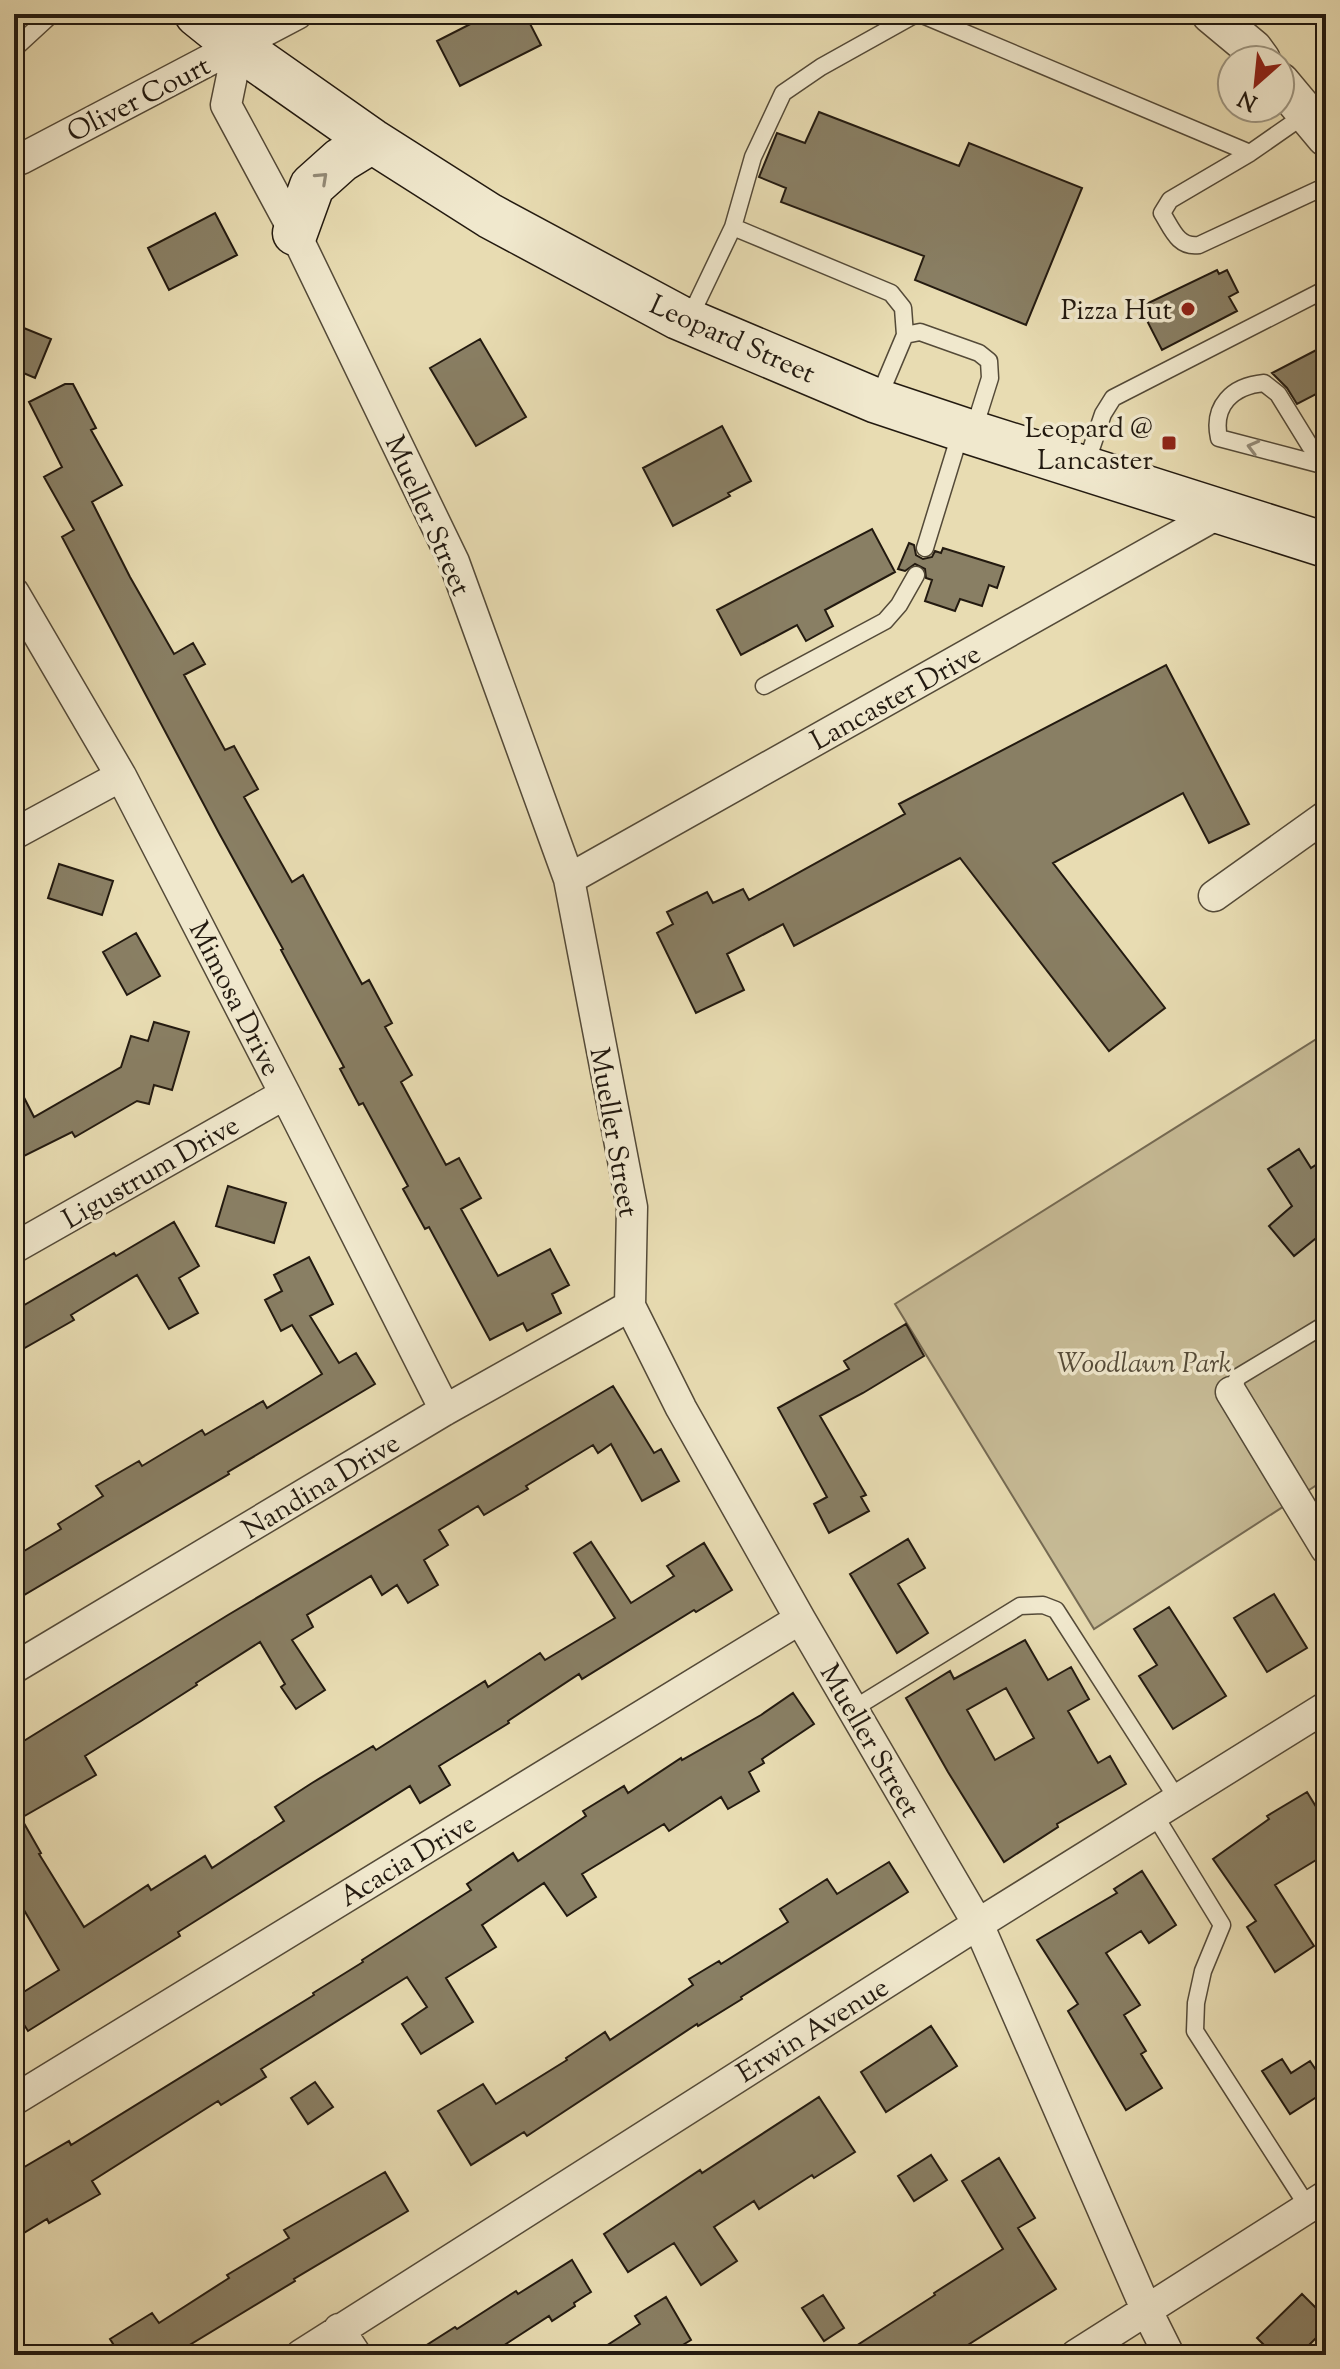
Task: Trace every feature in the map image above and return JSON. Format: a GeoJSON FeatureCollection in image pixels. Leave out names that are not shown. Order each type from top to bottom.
{"type":"FeatureCollection","features":[{"type":"Feature","properties":{"kind":"main road","name":"Leopard Street"},"geometry":{"type":"LineString","coordinates":[[197,14],[238,47],[372,141],[490,216],[688,321],[877,401],[1326,545]]}},
{"type":"Feature","properties":{"kind":"main road"},"geometry":{"type":"LineString","coordinates":[[295,233],[312,186],[341,160],[372,141]]}},
{"type":"Feature","properties":{"kind":"street","name":"Oliver Court"},"geometry":{"type":"LineString","coordinates":[[21,159],[297,14]]}},
{"type":"Feature","properties":{"kind":"street"},"geometry":{"type":"LineString","coordinates":[[1211,14],[1247,44]]}},
{"type":"Feature","properties":{"kind":"street","name":"Mueller Street"},"geometry":{"type":"LineString","coordinates":[[238,47],[226,105],[295,233],[454,562],[569,879],[632,1207],[630,1306],[681,1408],[978,1924],[1169,2355]]}},
{"type":"Feature","properties":{"kind":"street"},"geometry":{"type":"LineString","coordinates":[[1296,101],[1320,129]]}},
{"type":"Feature","properties":{"kind":"street","name":"Lancaster Drive"},"geometry":{"type":"LineString","coordinates":[[569,879],[1221,512]]}},
{"type":"Feature","properties":{"kind":"street","name":"Mimosa Drive"},"geometry":{"type":"LineString","coordinates":[[14,593],[121,776],[445,1410]]}},
{"type":"Feature","properties":{"kind":"street"},"geometry":{"type":"LineString","coordinates":[[14,834],[121,776]]}},
{"type":"Feature","properties":{"kind":"street"},"geometry":{"type":"LineString","coordinates":[[1214,896],[1326,816]]}},
{"type":"Feature","properties":{"kind":"street","name":"Ligustrum Drive"},"geometry":{"type":"LineString","coordinates":[[14,1248],[285,1094]]}},
{"type":"Feature","properties":{"kind":"street","name":"Nandina Drive"},"geometry":{"type":"LineString","coordinates":[[14,1668],[445,1410],[630,1306]]}},
{"type":"Feature","properties":{"kind":"street"},"geometry":{"type":"LineString","coordinates":[[1231,1392],[1326,1549]]}},
{"type":"Feature","properties":{"kind":"street","name":"Acacia Drive"},"geometry":{"type":"LineString","coordinates":[[14,2100],[800,1619]]}},
{"type":"Feature","properties":{"kind":"street","name":"Erwin Avenue"},"geometry":{"type":"LineString","coordinates":[[301,2355],[978,1924],[1326,1707]]}},
{"type":"Feature","properties":{"kind":"street"},"geometry":{"type":"LineString","coordinates":[[1076,2355],[1317,2201]]}},
{"type":"Feature","properties":{"kind":"street"},"geometry":{"type":"LineString","coordinates":[[339,2329],[356,2355]]}},
{"type":"Feature","properties":{"kind":"lane"},"geometry":{"type":"LineString","coordinates":[[14,49],[52,14]]}},
{"type":"Feature","properties":{"kind":"lane"},"geometry":{"type":"LineString","coordinates":[[688,321],[733,227],[753,157],[783,93],[821,67],[918,14],[1250,153]]}},
{"type":"Feature","properties":{"kind":"lane"},"geometry":{"type":"LineString","coordinates":[[1320,129],[1250,153],[1170,200],[1162,213],[1180,242],[1189,246],[1199,245],[1326,186]]}},
{"type":"Feature","properties":{"kind":"lane"},"geometry":{"type":"LineString","coordinates":[[733,227],[891,293],[903,308],[905,335],[877,401]]}},
{"type":"Feature","properties":{"kind":"lane"},"geometry":{"type":"LineString","coordinates":[[1085,469],[1103,414],[1113,398],[1326,289]]}},
{"type":"Feature","properties":{"kind":"lane"},"geometry":{"type":"LineString","coordinates":[[905,335],[920,332],[979,353],[989,361],[990,378],[967,431],[925,548]]}},
{"type":"Feature","properties":{"kind":"lane"},"geometry":{"type":"LineString","coordinates":[[1264,383],[1278,394],[1310,446],[1326,463],[1219,438],[1216,423],[1224,400],[1251,384],[1264,383]]}},
{"type":"Feature","properties":{"kind":"lane"},"geometry":{"type":"LineString","coordinates":[[764,686],[885,621],[899,605],[916,575]]}},
{"type":"Feature","properties":{"kind":"lane"},"geometry":{"type":"LineString","coordinates":[[1231,1392],[1238,1377],[1326,1324]]}},
{"type":"Feature","properties":{"kind":"lane"},"geometry":{"type":"LineString","coordinates":[[853,1709],[1020,1606],[1043,1605],[1056,1610],[1166,1807],[1222,1925],[1203,1971],[1196,2003],[1195,2031],[1317,2201]]}},
{"type":"Feature","properties":{"kind":"green space","name":"Woodlawn Park"},"geometry":{"type":"Polygon","coordinates":[[[1326,1033],[1326,1479],[1094,1629],[895,1304],[1326,1033]]]}},
{"type":"Feature","properties":{"kind":"building"},"geometry":{"type":"Polygon","coordinates":[[[490,14],[504,14],[508,21],[525,14],[541,45],[460,86],[437,41],[490,14]]]}},
{"type":"Feature","properties":{"kind":"building"},"geometry":{"type":"Polygon","coordinates":[[[819,112],[959,166],[969,143],[1082,188],[1026,325],[915,280],[924,256],[781,202],[786,188],[759,177],[777,133],[805,143],[819,112]]]}},
{"type":"Feature","properties":{"kind":"building"},"geometry":{"type":"Polygon","coordinates":[[[215,213],[237,255],[169,290],[148,248],[215,213]]]}},
{"type":"Feature","properties":{"kind":"building","name":"Pizza Hut"},"geometry":{"type":"Polygon","coordinates":[[[1217,270],[1219,274],[1227,270],[1238,292],[1229,297],[1237,311],[1162,350],[1140,307],[1217,270]]]}},
{"type":"Feature","properties":{"kind":"building"},"geometry":{"type":"Polygon","coordinates":[[[14,324],[51,339],[35,378],[14,369],[14,324]]]}},
{"type":"Feature","properties":{"kind":"building"},"geometry":{"type":"Polygon","coordinates":[[[480,339],[526,417],[476,446],[430,368],[480,339]]]}},
{"type":"Feature","properties":{"kind":"building"},"geometry":{"type":"Polygon","coordinates":[[[1326,345],[1326,389],[1297,404],[1272,373],[1326,345]]]}},
{"type":"Feature","properties":{"kind":"building"},"geometry":{"type":"Polygon","coordinates":[[[65,384],[73,384],[96,428],[91,430],[122,485],[92,502],[174,654],[193,643],[205,664],[184,675],[225,750],[234,746],[258,789],[244,797],[292,882],[303,875],[362,984],[369,980],[392,1023],[385,1027],[412,1075],[401,1082],[446,1165],[459,1158],[481,1198],[461,1209],[498,1276],[550,1249],[569,1285],[552,1294],[561,1313],[527,1331],[523,1323],[490,1340],[429,1227],[425,1229],[403,1189],[408,1186],[363,1103],[359,1105],[340,1069],[344,1067],[283,949],[62,537],[74,530],[44,477],[62,467],[29,402],[65,384]]]}},
{"type":"Feature","properties":{"kind":"building"},"geometry":{"type":"Polygon","coordinates":[[[722,426],[751,481],[728,493],[730,496],[673,526],[643,468],[722,426]]]}},
{"type":"Feature","properties":{"kind":"building"},"geometry":{"type":"Polygon","coordinates":[[[872,529],[895,572],[825,610],[833,626],[806,641],[797,625],[741,655],[717,610],[872,529]]]}},
{"type":"Feature","properties":{"kind":"building"},"geometry":{"type":"Polygon","coordinates":[[[909,543],[914,545],[916,555],[923,559],[932,557],[935,551],[941,553],[943,548],[1004,567],[997,588],[989,585],[982,606],[960,599],[955,611],[925,601],[932,580],[926,578],[925,569],[915,564],[905,571],[898,569],[909,543]]]}},
{"type":"Feature","properties":{"kind":"building"},"geometry":{"type":"Polygon","coordinates":[[[1166,665],[1249,824],[1209,843],[1183,793],[1053,863],[1165,1008],[1109,1051],[960,858],[794,946],[783,924],[727,954],[744,990],[696,1013],[657,933],[673,924],[667,912],[707,892],[713,903],[743,889],[749,900],[905,814],[899,804],[1166,665]]]}},
{"type":"Feature","properties":{"kind":"building"},"geometry":{"type":"Polygon","coordinates":[[[59,864],[113,881],[102,915],[48,898],[59,864]]]}},
{"type":"Feature","properties":{"kind":"building"},"geometry":{"type":"Polygon","coordinates":[[[136,933],[160,976],[127,995],[103,952],[136,933]]]}},
{"type":"Feature","properties":{"kind":"building"},"geometry":{"type":"Polygon","coordinates":[[[154,1022],[189,1032],[172,1090],[154,1085],[149,1104],[137,1101],[75,1137],[72,1132],[14,1161],[14,1078],[34,1117],[121,1067],[131,1036],[148,1041],[154,1022]]]}},
{"type":"Feature","properties":{"kind":"building"},"geometry":{"type":"Polygon","coordinates":[[[1299,1149],[1311,1168],[1326,1158],[1326,1230],[1294,1256],[1269,1226],[1292,1206],[1268,1169],[1299,1149]]]}},
{"type":"Feature","properties":{"kind":"building"},"geometry":{"type":"Polygon","coordinates":[[[228,1186],[286,1203],[274,1243],[216,1226],[228,1186]]]}},
{"type":"Feature","properties":{"kind":"building"},"geometry":{"type":"Polygon","coordinates":[[[174,1222],[199,1266],[179,1278],[198,1313],[169,1329],[137,1275],[71,1315],[74,1320],[14,1354],[14,1311],[174,1222]]]}},
{"type":"Feature","properties":{"kind":"building"},"geometry":{"type":"Polygon","coordinates":[[[309,1257],[333,1304],[310,1316],[339,1363],[356,1353],[375,1384],[14,1601],[14,1557],[61,1529],[58,1524],[103,1496],[96,1486],[139,1461],[142,1466],[202,1430],[205,1435],[263,1401],[267,1408],[322,1374],[292,1325],[281,1331],[265,1300],[282,1291],[274,1275],[309,1257]]]}},
{"type":"Feature","properties":{"kind":"building"},"geometry":{"type":"Polygon","coordinates":[[[906,1324],[924,1356],[820,1416],[866,1495],[861,1497],[869,1511],[829,1533],[814,1504],[827,1497],[778,1408],[849,1369],[844,1361],[906,1324]]]}},
{"type":"Feature","properties":{"kind":"building"},"geometry":{"type":"Polygon","coordinates":[[[613,1386],[654,1453],[661,1449],[679,1481],[642,1501],[611,1444],[598,1453],[593,1445],[484,1515],[478,1506],[439,1530],[448,1545],[424,1560],[438,1585],[408,1603],[397,1585],[382,1595],[371,1576],[307,1615],[313,1627],[292,1640],[325,1690],[296,1709],[281,1687],[285,1684],[260,1642],[85,1756],[96,1775],[21,1818],[39,1854],[84,1927],[148,1885],[151,1890],[205,1856],[212,1868],[284,1821],[275,1807],[312,1783],[373,1746],[376,1750],[485,1681],[488,1687],[540,1653],[545,1660],[615,1618],[574,1553],[591,1542],[631,1603],[674,1576],[667,1566],[704,1543],[732,1590],[582,1679],[579,1674],[509,1723],[439,1766],[450,1785],[420,1803],[410,1786],[28,2031],[14,2009],[14,1998],[59,1970],[14,1893],[14,1747],[228,1615],[613,1386]]]}},
{"type":"Feature","properties":{"kind":"building"},"geometry":{"type":"Polygon","coordinates":[[[908,1539],[925,1568],[898,1584],[928,1633],[897,1653],[850,1574],[908,1539]]]}},
{"type":"Feature","properties":{"kind":"building"},"geometry":{"type":"Polygon","coordinates":[[[1274,1594],[1307,1648],[1267,1672],[1234,1618],[1274,1594]]]}},
{"type":"Feature","properties":{"kind":"building"},"geometry":{"type":"Polygon","coordinates":[[[1169,1607],[1226,1696],[1173,1729],[1139,1676],[1157,1665],[1134,1629],[1169,1607]]]}},
{"type":"Feature","properties":{"kind":"building"},"geometry":{"type":"Polygon","coordinates":[[[1025,1640],[1048,1680],[1071,1667],[1089,1699],[1068,1711],[1098,1763],[1110,1756],[1126,1784],[1057,1824],[1058,1827],[1004,1862],[906,1698],[950,1671],[954,1679],[1025,1640]],[[1006,1688],[967,1710],[995,1760],[1034,1738],[1006,1688]]]}},
{"type":"Feature","properties":{"kind":"building"},"geometry":{"type":"Polygon","coordinates":[[[793,1693],[814,1724],[762,1759],[764,1763],[749,1772],[759,1791],[728,1809],[721,1797],[669,1831],[664,1824],[582,1874],[596,1897],[567,1916],[544,1883],[482,1925],[496,1947],[446,1978],[473,2022],[421,2054],[402,2024],[427,2007],[407,1977],[261,2069],[266,2077],[221,2105],[218,2101],[92,2181],[100,2194],[49,2223],[47,2219],[14,2239],[14,2173],[69,2141],[71,2145],[314,1995],[362,1960],[471,1890],[467,1884],[513,1853],[518,1861],[586,1816],[583,1811],[624,1786],[628,1793],[681,1758],[761,1715],[793,1693]]]}},
{"type":"Feature","properties":{"kind":"building"},"geometry":{"type":"Polygon","coordinates":[[[1307,1792],[1326,1823],[1326,1854],[1275,1885],[1314,1946],[1275,1972],[1247,1927],[1256,1921],[1213,1859],[1269,1819],[1267,1816],[1307,1792]]]}},
{"type":"Feature","properties":{"kind":"building"},"geometry":{"type":"Polygon","coordinates":[[[889,1862],[908,1892],[742,1999],[697,2024],[527,2136],[524,2132],[471,2165],[438,2111],[483,2084],[496,2104],[567,2060],[605,2032],[610,2040],[693,1985],[689,1979],[719,1961],[721,1964],[788,1922],[780,1909],[827,1879],[837,1894],[889,1862]]]}},
{"type":"Feature","properties":{"kind":"building"},"geometry":{"type":"Polygon","coordinates":[[[1142,1871],[1176,1925],[1149,1943],[1141,1931],[1106,1953],[1140,2005],[1124,2015],[1146,2051],[1141,2054],[1162,2088],[1126,2110],[1068,2011],[1078,2004],[1037,1940],[1117,1893],[1114,1889],[1142,1871]]]}},
{"type":"Feature","properties":{"kind":"building"},"geometry":{"type":"Polygon","coordinates":[[[931,2026],[957,2066],[886,2112],[861,2072],[931,2026]]]}},
{"type":"Feature","properties":{"kind":"building"},"geometry":{"type":"Polygon","coordinates":[[[1282,2059],[1291,2073],[1310,2061],[1326,2085],[1326,2091],[1290,2114],[1262,2071],[1282,2059]]]}},
{"type":"Feature","properties":{"kind":"building"},"geometry":{"type":"Polygon","coordinates":[[[315,2082],[333,2107],[308,2124],[291,2098],[315,2082]]]}},
{"type":"Feature","properties":{"kind":"building"},"geometry":{"type":"Polygon","coordinates":[[[819,2097],[855,2152],[759,2209],[754,2201],[714,2227],[737,2261],[701,2285],[674,2243],[628,2272],[604,2234],[819,2097]]]}},
{"type":"Feature","properties":{"kind":"building"},"geometry":{"type":"Polygon","coordinates":[[[931,2155],[947,2180],[914,2201],[898,2176],[931,2155]]]}},
{"type":"Feature","properties":{"kind":"building"},"geometry":{"type":"Polygon","coordinates":[[[999,2158],[1035,2218],[1018,2228],[1056,2289],[952,2355],[842,2355],[1003,2249],[962,2181],[999,2158]]]}},
{"type":"Feature","properties":{"kind":"building"},"geometry":{"type":"Polygon","coordinates":[[[385,2172],[408,2211],[173,2355],[120,2355],[110,2339],[152,2313],[159,2323],[229,2278],[227,2275],[289,2238],[284,2230],[385,2172]]]}},
{"type":"Feature","properties":{"kind":"building"},"geometry":{"type":"Polygon","coordinates":[[[572,2260],[591,2292],[552,2321],[549,2316],[489,2355],[411,2355],[516,2291],[518,2294],[572,2260]]]}},
{"type":"Feature","properties":{"kind":"building"},"geometry":{"type":"Polygon","coordinates":[[[1302,2294],[1326,2318],[1326,2328],[1299,2355],[1274,2355],[1257,2338],[1302,2294]]]}},
{"type":"Feature","properties":{"kind":"building"},"geometry":{"type":"Polygon","coordinates":[[[823,2295],[844,2328],[824,2341],[802,2308],[823,2295]]]}},
{"type":"Feature","properties":{"kind":"building"},"geometry":{"type":"Polygon","coordinates":[[[666,2297],[691,2340],[666,2355],[592,2355],[640,2324],[635,2316],[666,2297]]]}},
{"type":"Feature","properties":{"kind":"place","name":"Pizza Hut"},"geometry":{"type":"Point","coordinates":[1188,309]}},
{"type":"Feature","properties":{"kind":"place","name":"Leopard @ Lancaster"},"geometry":{"type":"Point","coordinates":[1169,443]}}]}
